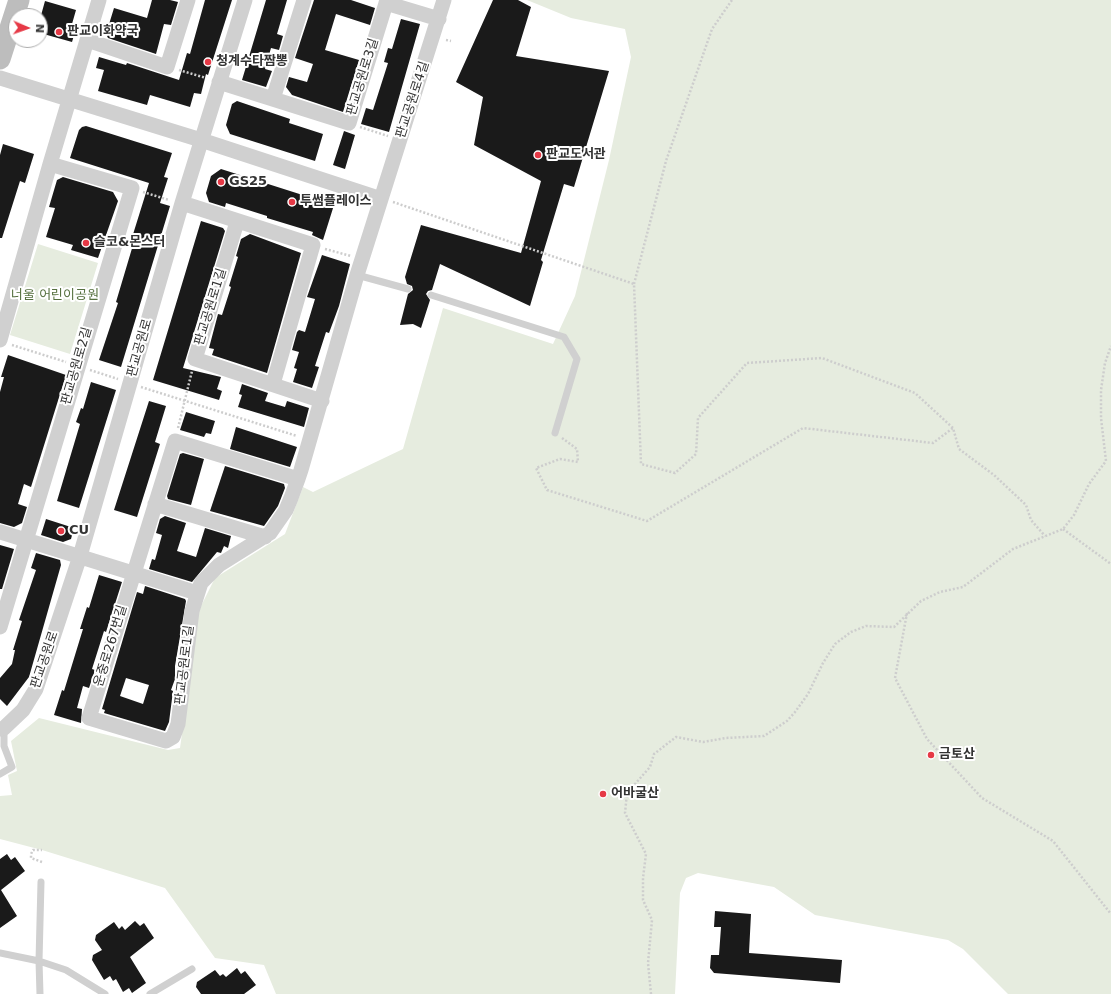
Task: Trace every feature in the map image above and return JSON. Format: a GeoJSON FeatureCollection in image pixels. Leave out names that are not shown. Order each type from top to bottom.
{"type":"FeatureCollection","features":[{"type":"Feature","properties":{"kind":"main road"},"geometry":{"type":"LineString","coordinates":[[0,59],[19,0]]}},
{"type":"Feature","properties":{"kind":"street"},"geometry":{"type":"LineString","coordinates":[[4,342],[50,164],[99,0]]}},
{"type":"Feature","properties":{"kind":"street"},"geometry":{"type":"LineString","coordinates":[[87,40],[166,67],[188,0]]}},
{"type":"Feature","properties":{"kind":"street","name":"판교공원로"},"geometry":{"type":"LineString","coordinates":[[2,728],[23,710],[36,689],[80,556],[182,203],[245,0]]}},
{"type":"Feature","properties":{"kind":"street"},"geometry":{"type":"LineString","coordinates":[[273,99],[304,0]]}},
{"type":"Feature","properties":{"kind":"street","name":"판교공원로4길"},"geometry":{"type":"LineString","coordinates":[[381,199],[444,0]]}},
{"type":"Feature","properties":{"kind":"street"},"geometry":{"type":"LineString","coordinates":[[387,2],[439,19]]}},
{"type":"Feature","properties":{"kind":"street","name":"판교공원로3길"},"geometry":{"type":"LineString","coordinates":[[219,82],[348,123],[387,2]]}},
{"type":"Feature","properties":{"kind":"street"},"geometry":{"type":"LineString","coordinates":[[0,78],[201,140],[381,199]]}},
{"type":"Feature","properties":{"kind":"street"},"geometry":{"type":"LineString","coordinates":[[50,164],[132,188]]}},
{"type":"Feature","properties":{"kind":"street","name":"판교공원로2길"},"geometry":{"type":"LineString","coordinates":[[0,627],[27,540],[77,366],[132,188]]}},
{"type":"Feature","properties":{"kind":"street","name":"판교공원로1길"},"geometry":{"type":"LineString","coordinates":[[89,718],[166,741],[173,737],[178,724],[192,610],[197,593],[201,583],[214,570],[265,537],[278,523],[286,510],[298,479],[322,401],[357,275],[363,260],[381,199]]}},
{"type":"Feature","properties":{"kind":"street"},"geometry":{"type":"LineString","coordinates":[[182,203],[237,222],[313,245],[273,384]]}},
{"type":"Feature","properties":{"kind":"street","name":"판교공원로1길"},"geometry":{"type":"LineString","coordinates":[[237,222],[195,359],[322,401]]}},
{"type":"Feature","properties":{"kind":"street"},"geometry":{"type":"LineString","coordinates":[[133,573],[175,441],[298,479]]}},
{"type":"Feature","properties":{"kind":"street"},"geometry":{"type":"LineString","coordinates":[[155,504],[265,537]]}},
{"type":"Feature","properties":{"kind":"street"},"geometry":{"type":"LineString","coordinates":[[0,532],[197,593]]}},
{"type":"Feature","properties":{"kind":"street","name":"운중로267번길"},"geometry":{"type":"LineString","coordinates":[[89,718],[133,573]]}},
{"type":"Feature","properties":{"kind":"lane"},"geometry":{"type":"LineString","coordinates":[[357,275],[408,289]]}},
{"type":"Feature","properties":{"kind":"lane"},"geometry":{"type":"LineString","coordinates":[[431,295],[564,337],[577,360],[555,433]]}},
{"type":"Feature","properties":{"kind":"lane"},"geometry":{"type":"LineString","coordinates":[[0,774],[12,767],[4,746],[2,728]]}},
{"type":"Feature","properties":{"kind":"lane"},"geometry":{"type":"LineString","coordinates":[[40,994],[38,961],[41,882]]}},
{"type":"Feature","properties":{"kind":"lane"},"geometry":{"type":"LineString","coordinates":[[0,952],[38,961],[77,976],[105,994]]}},
{"type":"Feature","properties":{"kind":"lane"},"geometry":{"type":"LineString","coordinates":[[150,994],[192,969]]}},
{"type":"Feature","properties":{"kind":"path"},"geometry":{"type":"LineString","coordinates":[[732,0],[712,29],[666,161],[634,284],[641,464],[675,473],[696,454],[698,418],[747,363],[822,358],[915,393],[953,428],[959,449],[994,475],[1026,505],[1031,520],[1045,536]]}},
{"type":"Feature","properties":{"kind":"path"},"geometry":{"type":"LineString","coordinates":[[166,67],[219,82]]}},
{"type":"Feature","properties":{"kind":"path"},"geometry":{"type":"LineString","coordinates":[[348,123],[400,140]]}},
{"type":"Feature","properties":{"kind":"path"},"geometry":{"type":"LineString","coordinates":[[132,188],[182,203]]}},
{"type":"Feature","properties":{"kind":"path"},"geometry":{"type":"LineString","coordinates":[[381,199],[634,284]]}},
{"type":"Feature","properties":{"kind":"path"},"geometry":{"type":"LineString","coordinates":[[313,245],[363,260]]}},
{"type":"Feature","properties":{"kind":"path"},"geometry":{"type":"LineString","coordinates":[[4,342],[310,440]]}},
{"type":"Feature","properties":{"kind":"path"},"geometry":{"type":"LineString","coordinates":[[651,994],[648,963],[652,920],[643,900],[643,878],[646,854],[625,813],[627,793],[650,767],[654,754],[676,737],[703,742],[726,738],[764,736],[787,721],[795,712],[808,694],[823,663],[835,644],[851,632],[866,626],[894,627],[921,601],[940,592],[963,587],[1013,549],[1063,529],[1074,515],[1090,484],[1106,461],[1101,418],[1101,390],[1105,363],[1111,346]]}},
{"type":"Feature","properties":{"kind":"path"},"geometry":{"type":"LineString","coordinates":[[175,441],[195,359]]}},
{"type":"Feature","properties":{"kind":"path"},"geometry":{"type":"LineString","coordinates":[[555,433],[577,449],[578,462],[560,459],[536,468],[548,490],[646,521],[802,428],[933,443],[953,428]]}},
{"type":"Feature","properties":{"kind":"path"},"geometry":{"type":"LineString","coordinates":[[1063,529],[1111,564]]}},
{"type":"Feature","properties":{"kind":"path"},"geometry":{"type":"LineString","coordinates":[[907,613],[895,678],[927,739],[982,798],[1053,842],[1111,914]]}},
{"type":"Feature","properties":{"kind":"path"},"geometry":{"type":"LineString","coordinates":[[42,850],[33,850],[31,854],[31,858],[42,862]]}},
{"type":"Feature","properties":{"kind":"green space"},"geometry":{"type":"Polygon","coordinates":[[[527,0],[1111,0],[1111,994],[1008,994],[963,949],[948,940],[815,915],[774,887],[698,873],[686,878],[680,893],[675,994],[276,994],[264,965],[215,958],[165,888],[42,850],[0,839],[0,796],[12,795],[8,775],[17,771],[11,741],[39,718],[168,750],[180,748],[199,610],[215,578],[285,534],[303,487],[313,492],[403,449],[443,308],[553,344],[575,296],[609,160],[631,57],[625,29],[571,18],[527,0]]]}},
{"type":"Feature","properties":{"kind":"green space","name":"너울 어린이공원"},"geometry":{"type":"Polygon","coordinates":[[[38,244],[98,263],[70,354],[10,335],[38,244]]]}},
{"type":"Feature","properties":{"kind":"building"},"geometry":{"type":"Polygon","coordinates":[[[152,0],[170,0],[178,2],[171,25],[164,24],[156,54],[108,38],[106,34],[114,8],[147,18],[152,0]]]}},
{"type":"Feature","properties":{"kind":"building"},"geometry":{"type":"Polygon","coordinates":[[[205,0],[232,0],[208,75],[206,74],[201,94],[194,93],[190,107],[150,95],[147,105],[98,91],[104,70],[96,68],[99,57],[126,65],[127,63],[179,80],[187,53],[190,54],[205,0]]]}},
{"type":"Feature","properties":{"kind":"building"},"geometry":{"type":"Polygon","coordinates":[[[266,0],[287,0],[277,34],[283,36],[279,50],[271,48],[265,69],[272,71],[266,87],[242,80],[266,0]]]}},
{"type":"Feature","properties":{"kind":"building"},"geometry":{"type":"Polygon","coordinates":[[[314,0],[351,0],[375,8],[370,25],[336,14],[325,50],[359,60],[343,112],[292,95],[286,87],[289,77],[307,82],[313,64],[295,58],[314,0]]]}},
{"type":"Feature","properties":{"kind":"building","name":"판교도서관"},"geometry":{"type":"Polygon","coordinates":[[[493,0],[518,0],[531,7],[516,56],[609,71],[574,187],[564,184],[541,260],[543,262],[530,306],[440,264],[432,290],[428,291],[426,294],[430,300],[421,328],[413,324],[400,325],[408,294],[413,290],[412,286],[407,284],[405,277],[421,225],[521,253],[541,181],[474,145],[483,97],[456,82],[493,0]]]}},
{"type":"Feature","properties":{"kind":"building"},"geometry":{"type":"Polygon","coordinates":[[[45,1],[76,10],[70,31],[75,32],[72,42],[48,35],[48,8],[43,8],[45,1]]]}},
{"type":"Feature","properties":{"kind":"building"},"geometry":{"type":"Polygon","coordinates":[[[401,19],[420,24],[389,132],[361,124],[366,108],[373,110],[388,63],[384,62],[388,48],[392,49],[401,19]]]}},
{"type":"Feature","properties":{"kind":"building"},"geometry":{"type":"Polygon","coordinates":[[[237,101],[290,119],[289,123],[323,134],[315,161],[230,134],[226,125],[232,104],[237,101]]]}},
{"type":"Feature","properties":{"kind":"building"},"geometry":{"type":"Polygon","coordinates":[[[86,126],[172,153],[164,177],[168,178],[160,203],[170,206],[121,367],[99,360],[118,303],[116,302],[133,245],[130,244],[149,183],[70,158],[79,130],[86,126]]]}},
{"type":"Feature","properties":{"kind":"building"},"geometry":{"type":"Polygon","coordinates":[[[344,131],[355,135],[345,169],[333,165],[344,131]]]}},
{"type":"Feature","properties":{"kind":"building"},"geometry":{"type":"Polygon","coordinates":[[[3,144],[34,154],[25,183],[20,181],[2,238],[0,238],[0,155],[3,144]]]}},
{"type":"Feature","properties":{"kind":"building"},"geometry":{"type":"Polygon","coordinates":[[[221,169],[334,205],[323,240],[312,235],[313,232],[267,218],[267,216],[226,203],[225,207],[209,202],[206,193],[211,176],[221,169]]]}},
{"type":"Feature","properties":{"kind":"building"},"geometry":{"type":"Polygon","coordinates":[[[63,177],[113,192],[118,201],[98,258],[71,250],[73,245],[46,237],[55,208],[49,207],[57,180],[63,177]]]}},
{"type":"Feature","properties":{"kind":"building"},"geometry":{"type":"Polygon","coordinates":[[[201,221],[223,228],[225,231],[183,368],[221,377],[217,389],[222,391],[219,400],[153,380],[201,221]]]}},
{"type":"Feature","properties":{"kind":"building"},"geometry":{"type":"Polygon","coordinates":[[[250,234],[301,253],[267,373],[212,355],[214,349],[209,348],[218,314],[222,315],[231,287],[229,286],[238,257],[236,256],[241,239],[250,234]]]}},
{"type":"Feature","properties":{"kind":"building"},"geometry":{"type":"Polygon","coordinates":[[[322,255],[350,264],[339,306],[329,333],[326,332],[315,366],[319,367],[312,388],[293,382],[297,369],[294,368],[299,352],[292,350],[297,332],[299,330],[305,332],[315,299],[307,297],[322,255]]]}},
{"type":"Feature","properties":{"kind":"building"},"geometry":{"type":"Polygon","coordinates":[[[8,355],[66,375],[31,487],[24,484],[18,504],[27,507],[22,523],[14,527],[0,523],[0,392],[4,377],[1,377],[8,355]]]}},
{"type":"Feature","properties":{"kind":"building"},"geometry":{"type":"Polygon","coordinates":[[[91,382],[116,390],[79,508],[57,501],[80,424],[76,422],[81,408],[83,409],[91,382]]]}},
{"type":"Feature","properties":{"kind":"building"},"geometry":{"type":"Polygon","coordinates":[[[242,384],[268,393],[265,401],[285,407],[287,401],[309,408],[304,427],[238,407],[242,395],[239,394],[242,384]]]}},
{"type":"Feature","properties":{"kind":"building"},"geometry":{"type":"Polygon","coordinates":[[[149,401],[166,406],[155,442],[160,444],[137,517],[114,510],[149,401]]]}},
{"type":"Feature","properties":{"kind":"building"},"geometry":{"type":"Polygon","coordinates":[[[186,412],[215,421],[211,434],[206,433],[204,437],[180,430],[186,412]]]}},
{"type":"Feature","properties":{"kind":"building"},"geometry":{"type":"Polygon","coordinates":[[[236,427],[297,447],[290,467],[230,449],[236,427]]]}},
{"type":"Feature","properties":{"kind":"building"},"geometry":{"type":"Polygon","coordinates":[[[183,453],[204,459],[191,505],[168,499],[167,496],[180,454],[183,453]]]}},
{"type":"Feature","properties":{"kind":"building"},"geometry":{"type":"Polygon","coordinates":[[[225,466],[284,484],[285,488],[278,506],[264,526],[210,511],[225,466]]]}},
{"type":"Feature","properties":{"kind":"building"},"geometry":{"type":"Polygon","coordinates":[[[165,516],[186,523],[177,551],[196,557],[205,528],[231,536],[228,548],[224,546],[221,553],[217,552],[192,582],[149,569],[152,559],[155,560],[162,535],[156,533],[160,519],[165,516]]]}},
{"type":"Feature","properties":{"kind":"building"},"geometry":{"type":"Polygon","coordinates":[[[46,519],[74,528],[71,539],[63,542],[41,535],[46,519]]]}},
{"type":"Feature","properties":{"kind":"building"},"geometry":{"type":"Polygon","coordinates":[[[0,545],[14,549],[2,589],[0,589],[0,545]]]}},
{"type":"Feature","properties":{"kind":"building"},"geometry":{"type":"Polygon","coordinates":[[[36,553],[60,560],[61,565],[29,677],[7,706],[0,699],[0,678],[12,664],[15,650],[13,650],[22,621],[19,620],[36,570],[31,568],[36,553]]]}},
{"type":"Feature","properties":{"kind":"building"},"geometry":{"type":"Polygon","coordinates":[[[99,575],[122,582],[92,669],[95,670],[89,688],[83,686],[77,708],[82,709],[81,723],[54,715],[62,690],[64,691],[83,629],[80,629],[87,607],[89,608],[99,575]]]}},
{"type":"Feature","properties":{"kind":"building"},"geometry":{"type":"Polygon","coordinates":[[[145,586],[185,599],[186,601],[175,666],[175,679],[171,690],[173,691],[169,722],[165,731],[104,713],[105,710],[102,709],[137,592],[143,594],[145,586]],[[126,678],[120,696],[143,704],[149,685],[126,678]]]}},
{"type":"Feature","properties":{"kind":"building"},"geometry":{"type":"Polygon","coordinates":[[[7,854],[11,860],[15,857],[25,871],[1,890],[17,916],[0,928],[0,859],[7,854]]]}},
{"type":"Feature","properties":{"kind":"building"},"geometry":{"type":"Polygon","coordinates":[[[715,911],[751,914],[749,953],[842,960],[840,983],[714,973],[710,968],[711,955],[719,955],[721,927],[714,927],[715,911]]]}},
{"type":"Feature","properties":{"kind":"building"},"geometry":{"type":"Polygon","coordinates":[[[135,921],[140,926],[144,923],[154,938],[130,957],[146,983],[132,993],[129,988],[123,992],[116,979],[113,981],[110,976],[104,980],[92,960],[93,955],[102,950],[95,940],[96,935],[114,922],[119,929],[122,926],[125,930],[135,921]]]}},
{"type":"Feature","properties":{"kind":"building"},"geometry":{"type":"Polygon","coordinates":[[[237,968],[241,974],[245,971],[256,985],[244,994],[201,994],[196,987],[197,982],[215,970],[220,976],[223,974],[226,977],[237,968]]]}},
{"type":"Feature","properties":{"kind":"place","name":"판교이화약국"},"geometry":{"type":"Point","coordinates":[59,32]}},
{"type":"Feature","properties":{"kind":"place","name":"청계수타짬뽕"},"geometry":{"type":"Point","coordinates":[208,62]}},
{"type":"Feature","properties":{"kind":"place","name":"판교도서관"},"geometry":{"type":"Point","coordinates":[538,155]}},
{"type":"Feature","properties":{"kind":"place","name":"GS25"},"geometry":{"type":"Point","coordinates":[221,182]}},
{"type":"Feature","properties":{"kind":"place","name":"투썸플레이스"},"geometry":{"type":"Point","coordinates":[292,202]}},
{"type":"Feature","properties":{"kind":"place","name":"슬코&몬스터"},"geometry":{"type":"Point","coordinates":[86,243]}},
{"type":"Feature","properties":{"kind":"place","name":"CU"},"geometry":{"type":"Point","coordinates":[61,531]}},
{"type":"Feature","properties":{"kind":"place","name":"금토산"},"geometry":{"type":"Point","coordinates":[931,755]}},
{"type":"Feature","properties":{"kind":"place","name":"어바굴산"},"geometry":{"type":"Point","coordinates":[603,794]}}]}
